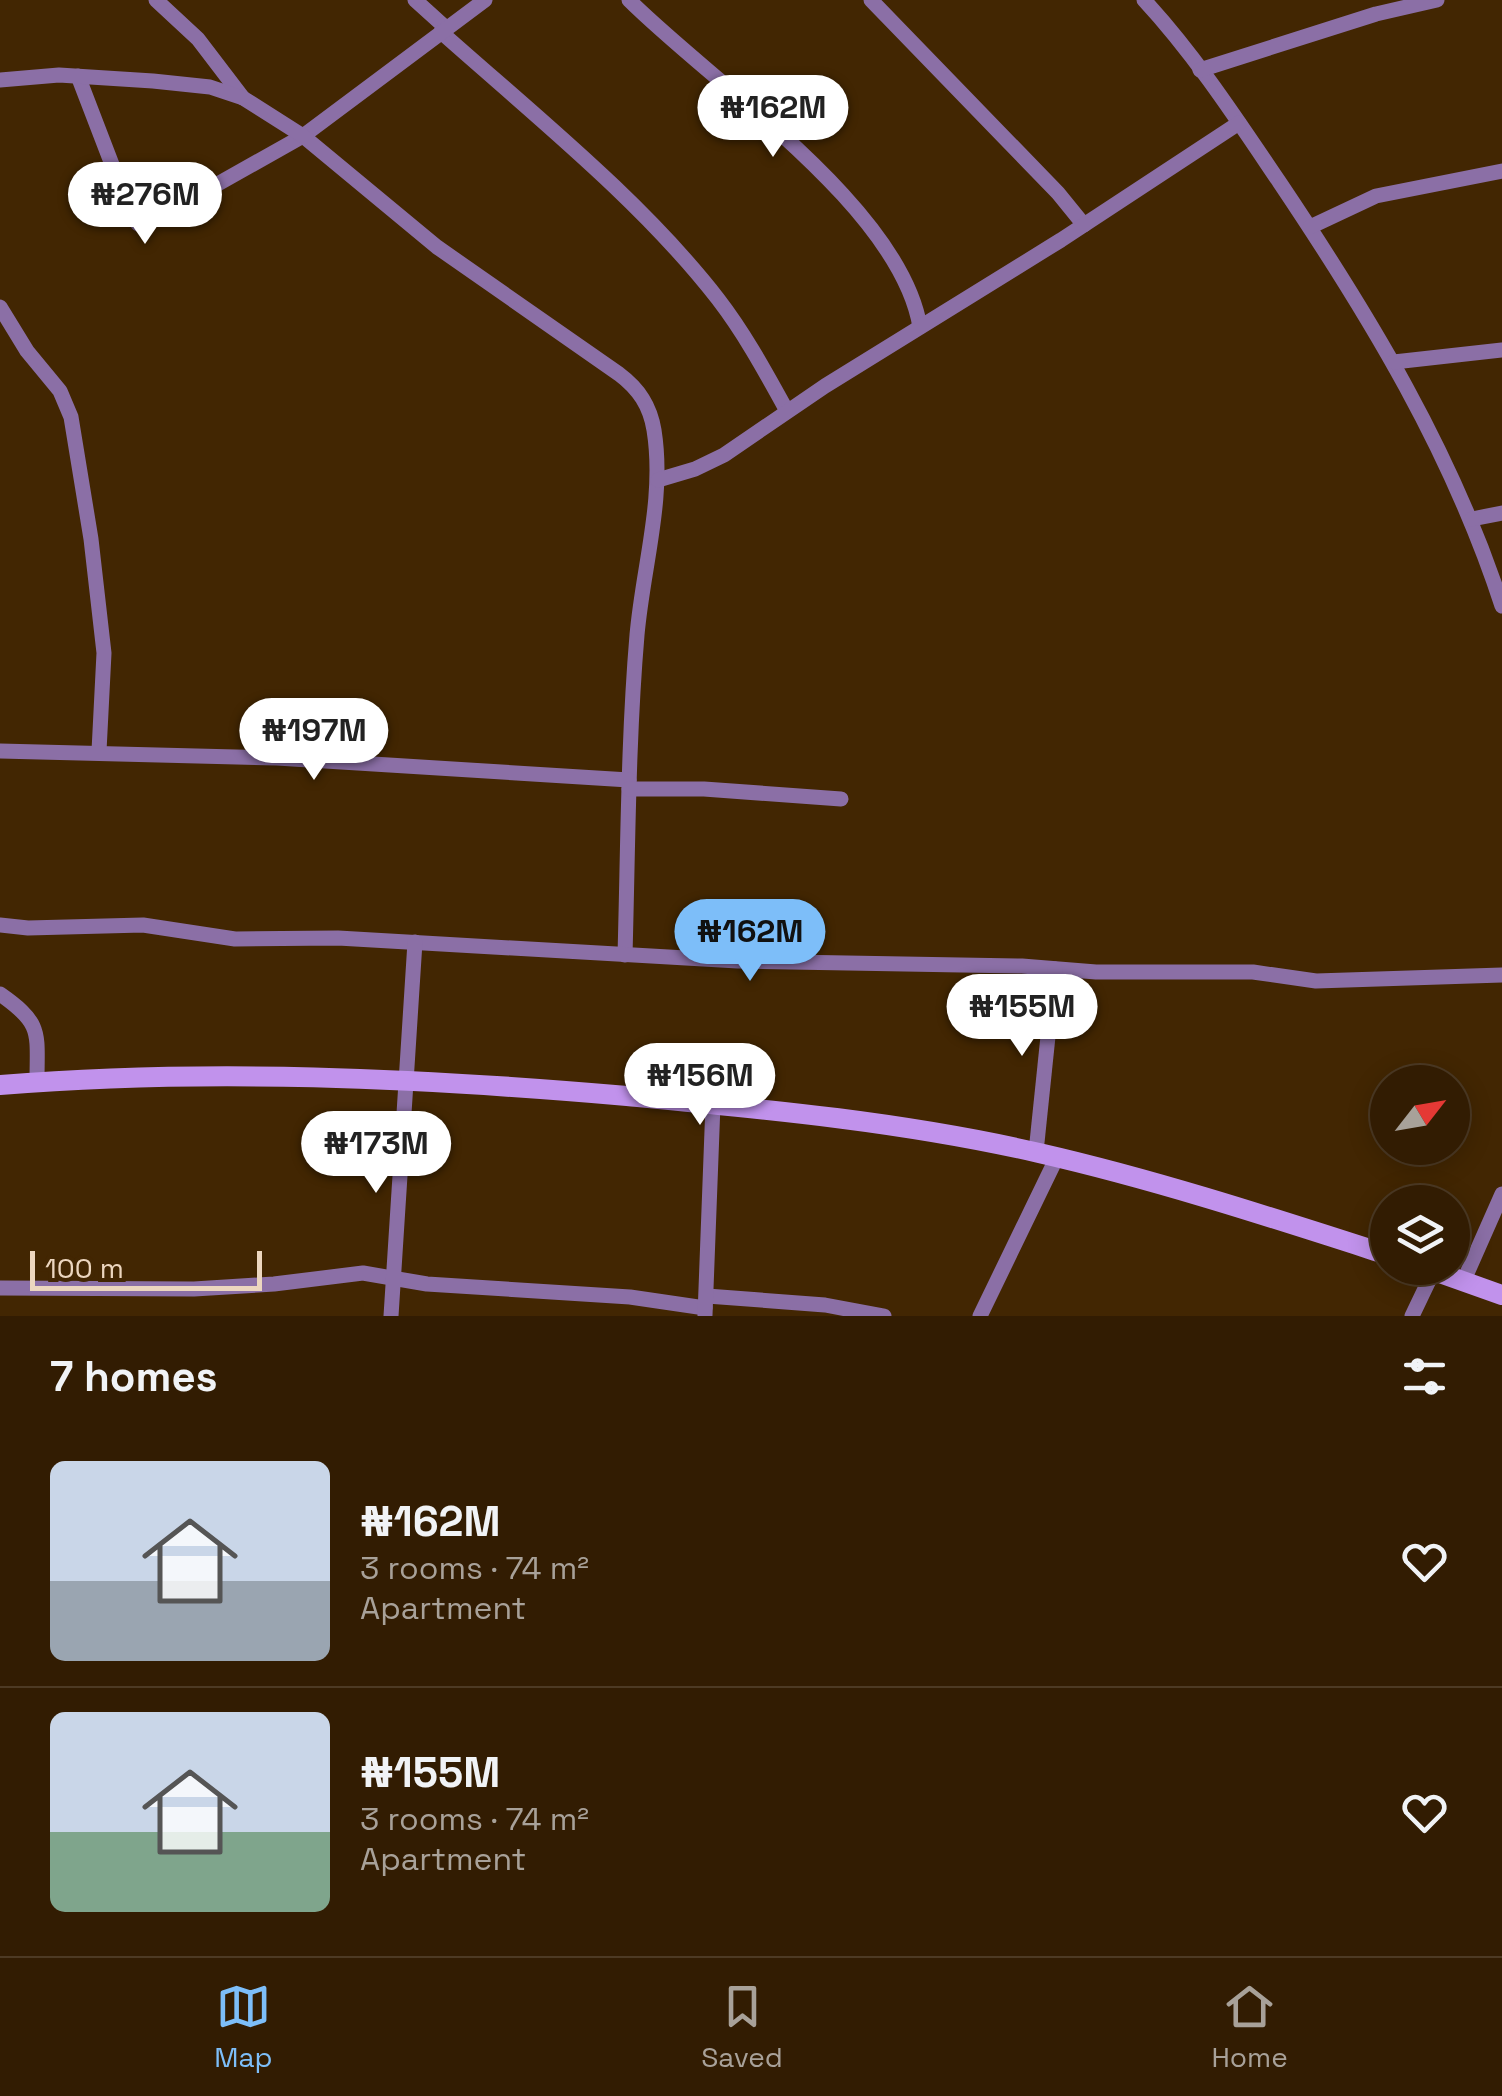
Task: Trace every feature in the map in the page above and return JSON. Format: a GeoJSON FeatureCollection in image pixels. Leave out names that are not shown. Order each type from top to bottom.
{"type":"FeatureCollection","features":[{"type":"Feature","properties":{"kind":"main road"},"geometry":{"type":"LineString","coordinates":[[0,1086],[196,1077],[406,1078],[714,1104],[880,1126],[1046,1155],[1239,1207],[1370,1249]]}},
{"type":"Feature","properties":{"kind":"main road"},"geometry":{"type":"LineString","coordinates":[[1470,1282],[1502,1295]]}},
{"type":"Feature","properties":{"kind":"street"},"geometry":{"type":"LineString","coordinates":[[156,0],[198,40],[243,98]]}},
{"type":"Feature","properties":{"kind":"street"},"geometry":{"type":"LineString","coordinates":[[415,0],[680,256],[736,324],[787,411]]}},
{"type":"Feature","properties":{"kind":"street"},"geometry":{"type":"LineString","coordinates":[[78,76],[138,224],[154,221],[303,136],[484,0]]}},
{"type":"Feature","properties":{"kind":"street"},"geometry":{"type":"LineString","coordinates":[[628,0],[796,150],[848,202],[898,270],[915,302],[920,328]]}},
{"type":"Feature","properties":{"kind":"street"},"geometry":{"type":"LineString","coordinates":[[871,0],[1058,193],[1084,225]]}},
{"type":"Feature","properties":{"kind":"street"},"geometry":{"type":"LineString","coordinates":[[1144,0],[1239,123],[1394,362],[1472,519],[1502,606]]}},
{"type":"Feature","properties":{"kind":"street"},"geometry":{"type":"LineString","coordinates":[[1200,70],[1376,14],[1438,0]]}},
{"type":"Feature","properties":{"kind":"street"},"geometry":{"type":"LineString","coordinates":[[0,80],[78,76],[210,87],[243,98],[303,136],[437,247],[630,382],[650,410],[658,480],[640,607],[624,955]]}},
{"type":"Feature","properties":{"kind":"street"},"geometry":{"type":"LineString","coordinates":[[658,480],[710,463],[1239,123]]}},
{"type":"Feature","properties":{"kind":"street"},"geometry":{"type":"LineString","coordinates":[[1310,228],[1376,196],[1502,171]]}},
{"type":"Feature","properties":{"kind":"street"},"geometry":{"type":"LineString","coordinates":[[0,307],[26,351],[60,391],[72,417],[104,653],[99,751]]}},
{"type":"Feature","properties":{"kind":"street"},"geometry":{"type":"LineString","coordinates":[[1394,362],[1502,350]]}},
{"type":"Feature","properties":{"kind":"street"},"geometry":{"type":"LineString","coordinates":[[1472,519],[1502,513]]}},
{"type":"Feature","properties":{"kind":"street"},"geometry":{"type":"LineString","coordinates":[[0,750],[319,760],[841,799]]}},
{"type":"Feature","properties":{"kind":"street"},"geometry":{"type":"LineString","coordinates":[[0,925],[142,926],[235,939],[338,938],[624,955],[1253,972],[1316,982],[1502,975]]}},
{"type":"Feature","properties":{"kind":"street"},"geometry":{"type":"LineString","coordinates":[[391,1316],[416,942]]}},
{"type":"Feature","properties":{"kind":"street"},"geometry":{"type":"LineString","coordinates":[[980,1316],[1046,1155],[1055,968]]}},
{"type":"Feature","properties":{"kind":"street"},"geometry":{"type":"LineString","coordinates":[[0,994],[28,1014],[35,1028],[37,1082]]}},
{"type":"Feature","properties":{"kind":"street"},"geometry":{"type":"LineString","coordinates":[[706,1307],[714,1104]]}},
{"type":"Feature","properties":{"kind":"street"},"geometry":{"type":"LineString","coordinates":[[1470,1266],[1502,1194]]}},
{"type":"Feature","properties":{"kind":"street"},"geometry":{"type":"LineString","coordinates":[[0,1288],[194,1289],[274,1284],[338,1274],[630,1297],[706,1307],[826,1306],[884,1316]]}},
{"type":"Feature","properties":{"kind":"street"},"geometry":{"type":"LineString","coordinates":[[1412,1316],[1424,1285]]}}]}
